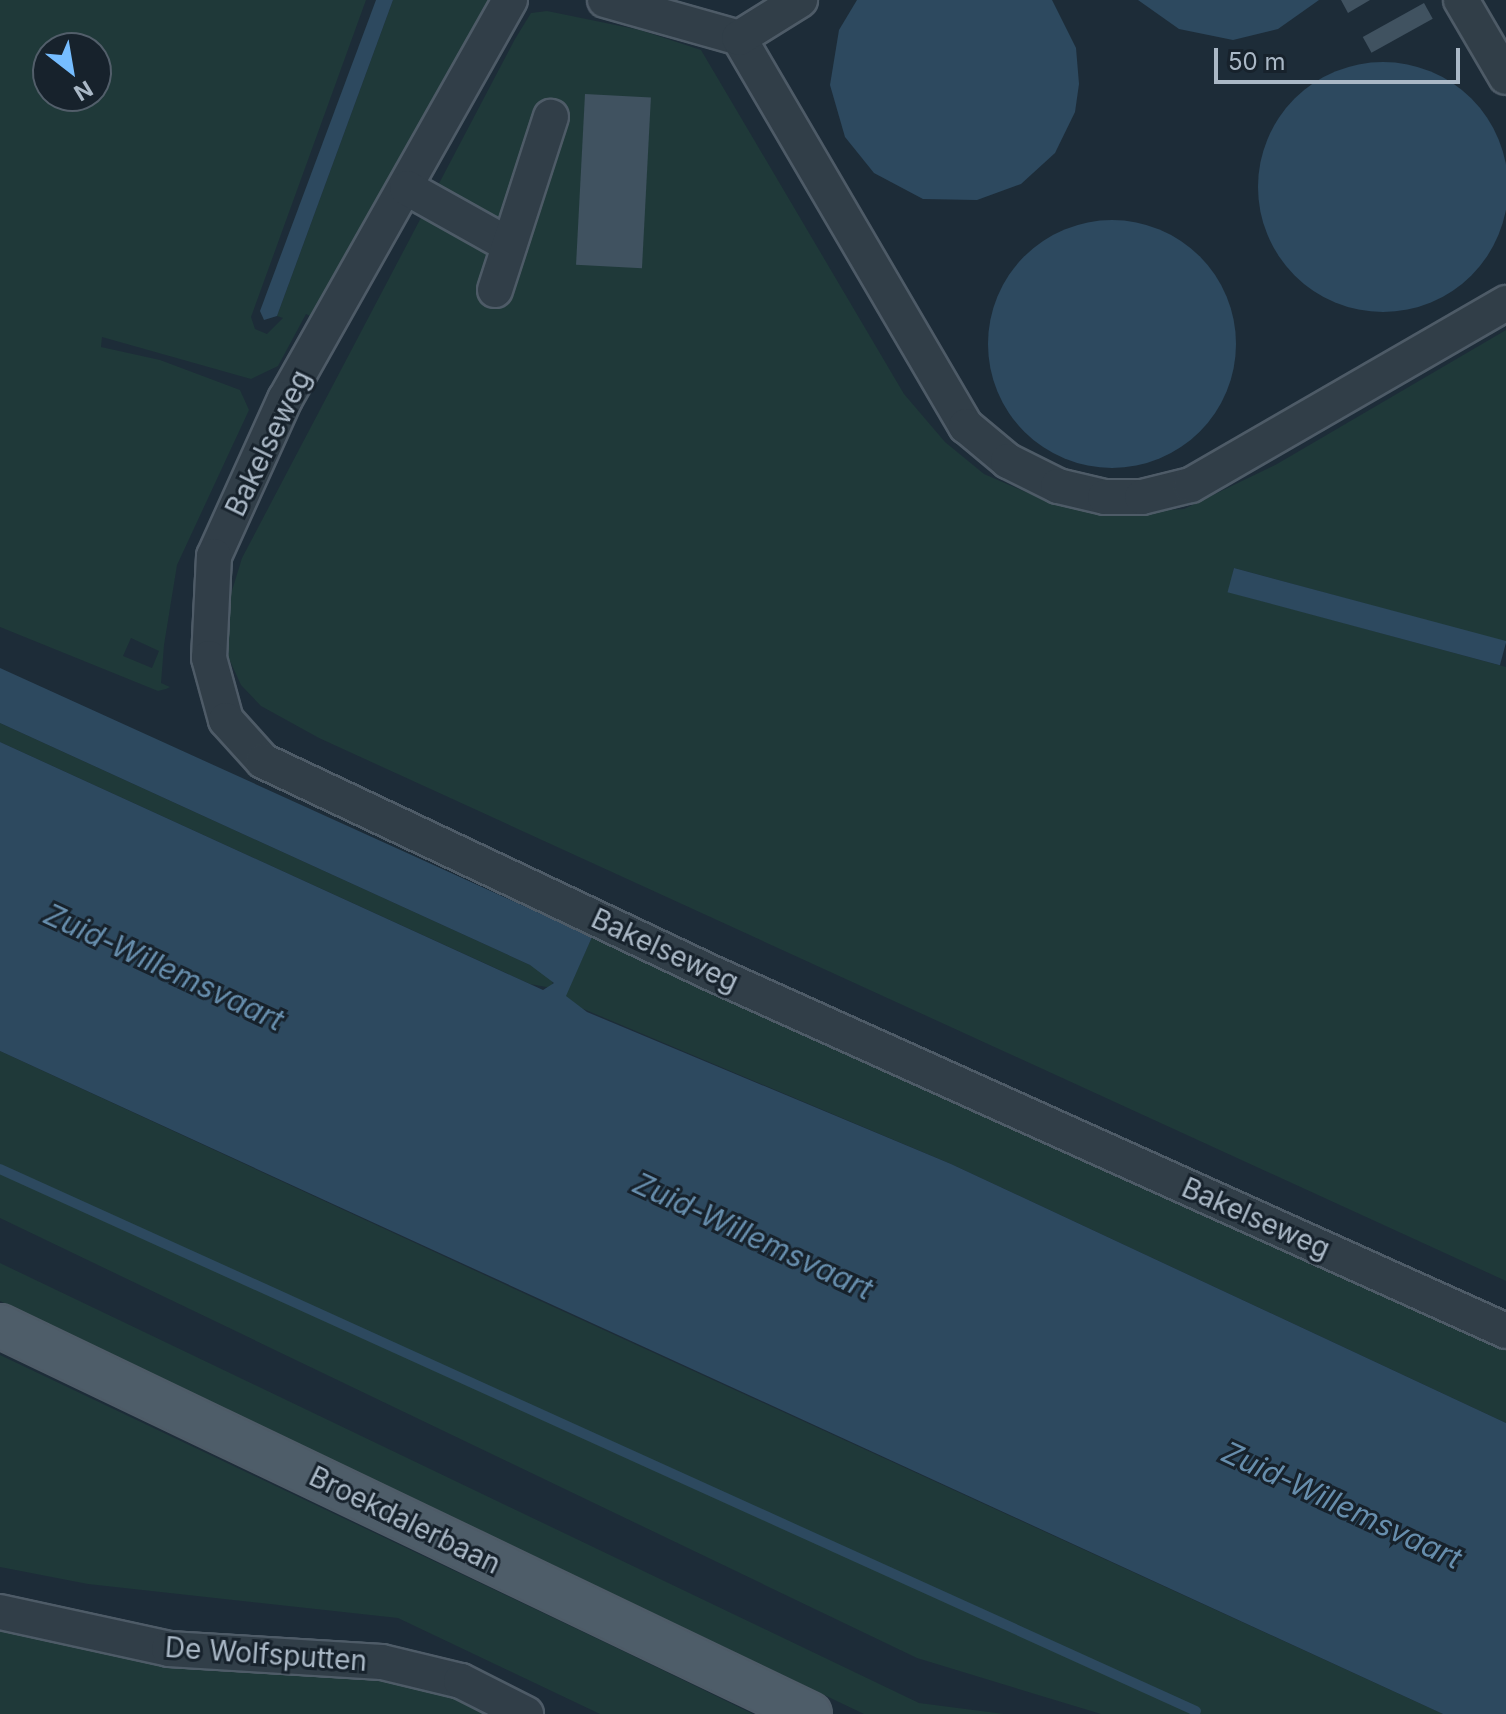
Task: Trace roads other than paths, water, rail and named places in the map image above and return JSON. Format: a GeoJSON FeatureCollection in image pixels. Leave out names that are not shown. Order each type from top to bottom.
{"type":"FeatureCollection","features":[{"type":"Feature","properties":{"kind":"main road","name":"Broekdalerbaan"},"geometry":{"type":"LineString","coordinates":[[0,1326],[810,1714]]}},
{"type":"Feature","properties":{"kind":"street","name":"Bakelseweg"},"geometry":{"type":"LineString","coordinates":[[510,0],[329,328],[285,399],[214,556],[209,658],[226,720],[263,761],[707,971],[1506,1331]]}},
{"type":"Feature","properties":{"kind":"street"},"geometry":{"type":"LineString","coordinates":[[605,0],[739,38],[966,426],[1008,461],[1058,486],[1105,497],[1142,497],[1191,485],[1506,303]]}},
{"type":"Feature","properties":{"kind":"street"},"geometry":{"type":"LineString","coordinates":[[739,38],[800,0]]}},
{"type":"Feature","properties":{"kind":"street"},"geometry":{"type":"LineString","coordinates":[[1461,0],[1501,58]]}},
{"type":"Feature","properties":{"kind":"street"},"geometry":{"type":"LineString","coordinates":[[495,290],[551,117]]}},
{"type":"Feature","properties":{"kind":"street"},"geometry":{"type":"LineString","coordinates":[[407,188],[509,245]]}},
{"type":"Feature","properties":{"kind":"street","name":"De Wolfsputten"},"geometry":{"type":"LineString","coordinates":[[0,1612],[169,1649],[382,1662],[461,1681],[526,1714]]}},
{"type":"Feature","properties":{"kind":"water"},"geometry":{"type":"Polygon","coordinates":[[[376,0],[393,0],[277,316],[264,320],[260,311],[376,0]]]}},
{"type":"Feature","properties":{"kind":"water"},"geometry":{"type":"Polygon","coordinates":[[[857,0],[1052,0],[1076,48],[1079,84],[1075,112],[1055,153],[1021,184],[977,200],[923,199],[874,173],[845,137],[830,85],[839,30],[857,0]]]}},
{"type":"Feature","properties":{"kind":"water"},"geometry":{"type":"Polygon","coordinates":[[[1138,0],[1319,0],[1278,29],[1233,40],[1179,29],[1138,0]]]}},
{"type":"Feature","properties":{"kind":"water"},"geometry":{"type":"Polygon","coordinates":[[[1371,62],[1395,62],[1431,71],[1472,98],[1499,139],[1506,163],[1506,211],[1499,235],[1472,276],[1431,303],[1395,312],[1371,312],[1335,303],[1294,276],[1267,235],[1258,199],[1258,175],[1267,139],[1294,98],[1335,71],[1371,62]]]}},
{"type":"Feature","properties":{"kind":"water"},"geometry":{"type":"Polygon","coordinates":[[[1112,220],[1136,222],[1160,229],[1200,256],[1227,296],[1234,320],[1234,368],[1227,392],[1200,432],[1160,459],[1136,466],[1112,468],[1088,466],[1064,459],[1024,432],[997,392],[990,368],[988,344],[990,320],[997,296],[1024,256],[1064,229],[1088,222],[1112,220]]]}},
{"type":"Feature","properties":{"kind":"water"},"geometry":{"type":"Polygon","coordinates":[[[1234,568],[1506,641],[1500,665],[1228,592],[1234,568]]]}},
{"type":"Feature","properties":{"kind":"water","name":"Zuid-Willemsvaart"},"geometry":{"type":"Polygon","coordinates":[[[0,668],[592,937],[566,996],[587,1012],[951,1164],[1506,1423],[1506,1714],[1443,1714],[0,1051],[0,742],[543,990],[554,983],[530,965],[0,723],[0,668]]]}},
{"type":"Feature","properties":{"kind":"waterway"},"geometry":{"type":"LineString","coordinates":[[0,1169],[1196,1711]]}}]}
